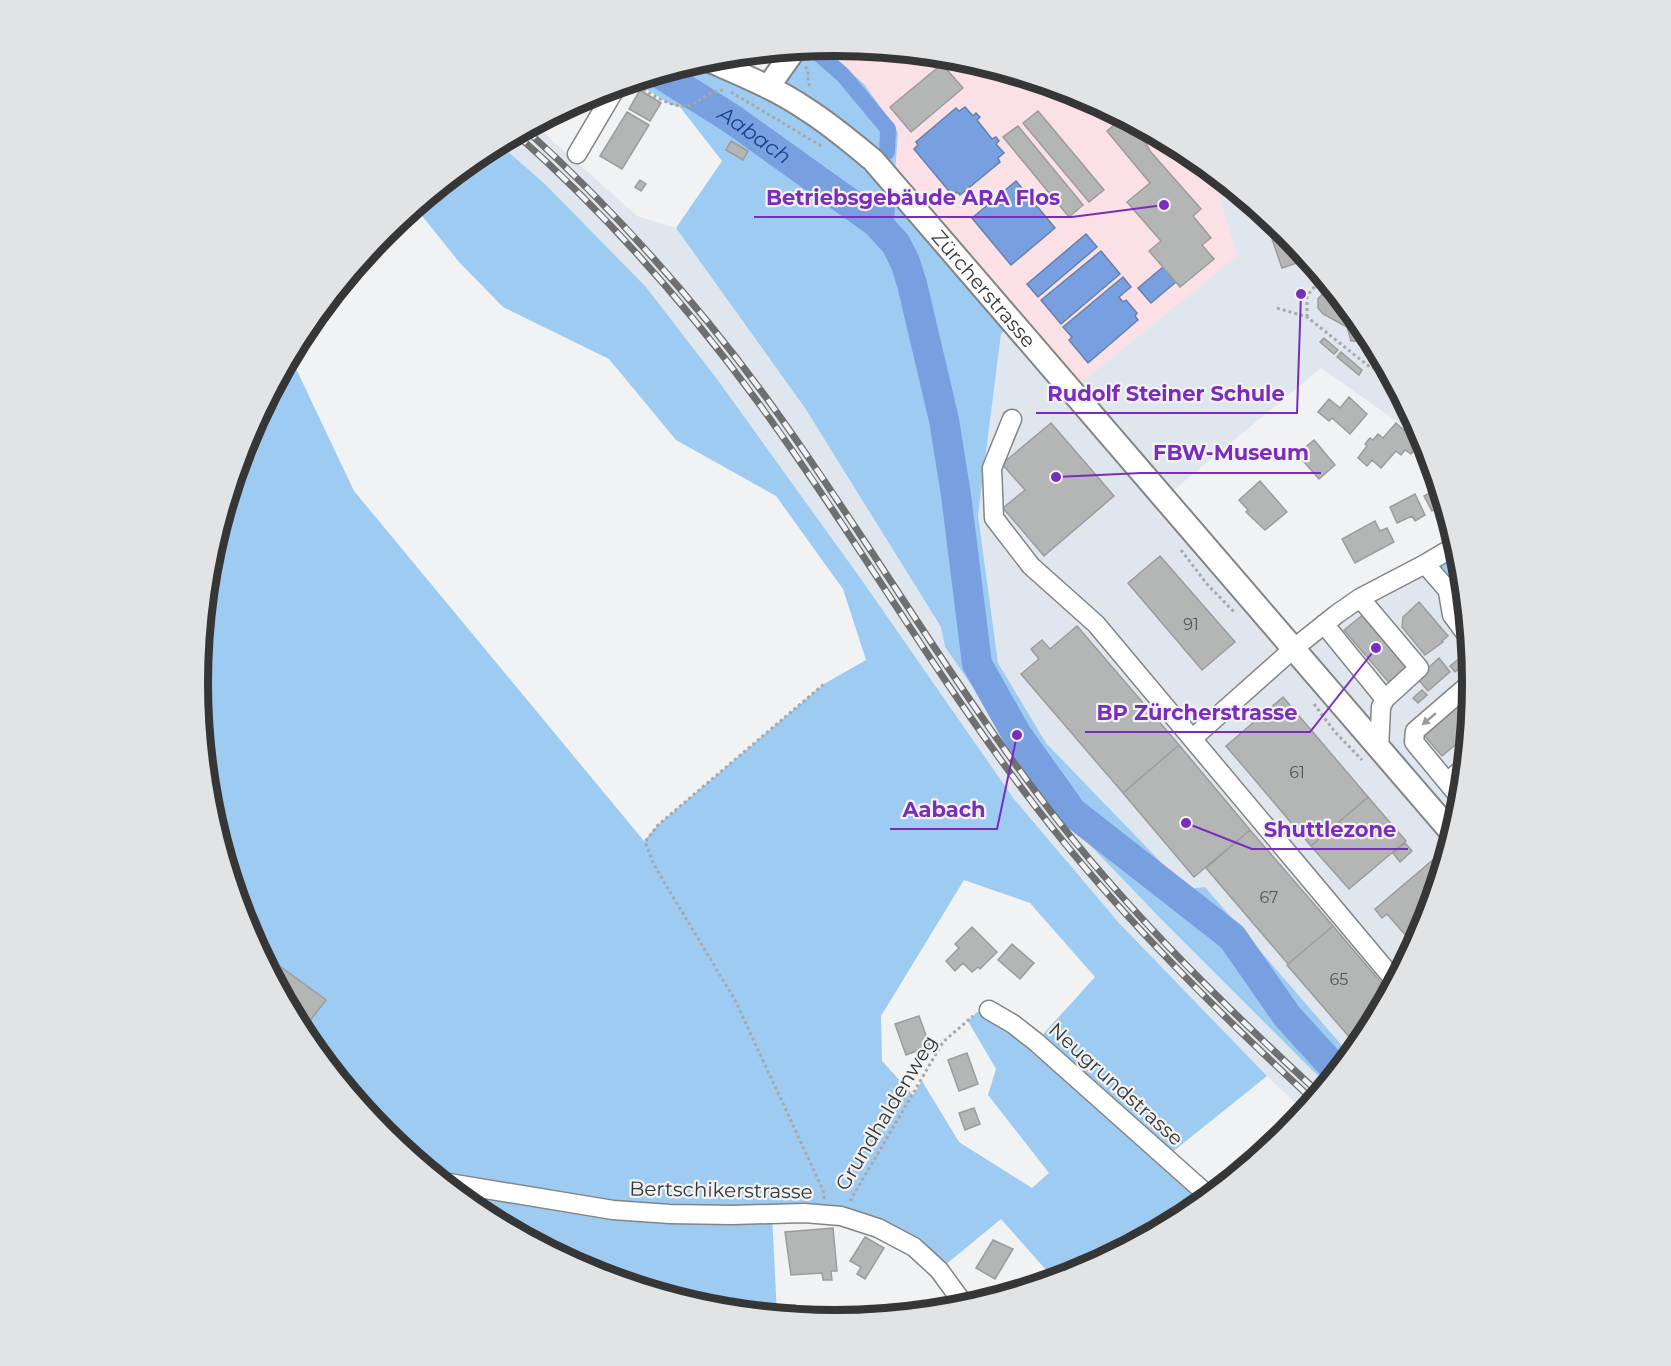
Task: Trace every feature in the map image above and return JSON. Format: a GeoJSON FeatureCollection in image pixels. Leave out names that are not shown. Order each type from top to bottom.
{"type":"FeatureCollection","features":[{"type":"Feature","properties":{"kind":"main road"},"geometry":{"type":"LineString","coordinates":[[768,87],[789,58]]}},
{"type":"Feature","properties":{"kind":"main road","name":"Zürcherstrasse"},"geometry":{"type":"LineString","coordinates":[[722,66],[768,87],[805,108],[836,129],[873,160],[1293,649],[1372,756],[1446,827]]}},
{"type":"Feature","properties":{"kind":"street"},"geometry":{"type":"LineString","coordinates":[[577,154],[610,98]]}},
{"type":"Feature","properties":{"kind":"street"},"geometry":{"type":"LineString","coordinates":[[1012,419],[992,468],[994,518],[1031,566],[1096,624],[1390,975]]}},
{"type":"Feature","properties":{"kind":"street"},"geometry":{"type":"LineString","coordinates":[[1193,738],[1324,624],[1360,598],[1449,550]]}},
{"type":"Feature","properties":{"kind":"street"},"geometry":{"type":"LineString","coordinates":[[1425,564],[1458,602]]}},
{"type":"Feature","properties":{"kind":"street"},"geometry":{"type":"LineString","coordinates":[[1448,590],[1452,615],[1460,626]]}},
{"type":"Feature","properties":{"kind":"street"},"geometry":{"type":"LineString","coordinates":[[1360,598],[1419,668],[1385,699],[1381,707],[1372,756]]}},
{"type":"Feature","properties":{"kind":"street"},"geometry":{"type":"LineString","coordinates":[[1324,624],[1385,699]]}},
{"type":"Feature","properties":{"kind":"street"},"geometry":{"type":"LineString","coordinates":[[1454,790],[1414,742],[1415,731],[1463,690]]}},
{"type":"Feature","properties":{"kind":"street"},"geometry":{"type":"LineString","coordinates":[[1447,782],[1456,774]]}},
{"type":"Feature","properties":{"kind":"street","name":"Neugrundstrasse"},"geometry":{"type":"LineString","coordinates":[[989,1010],[1036,1042],[1203,1191]]}},
{"type":"Feature","properties":{"kind":"street","name":"Bertschikerstrasse"},"geometry":{"type":"LineString","coordinates":[[459,1185],[613,1210],[670,1214],[804,1213],[833,1215],[878,1228],[914,1247],[939,1270],[959,1298]]}},
{"type":"Feature","properties":{"kind":"path"},"geometry":{"type":"LineString","coordinates":[[807,69],[808,81],[814,93]]}},
{"type":"Feature","properties":{"kind":"path"},"geometry":{"type":"LineString","coordinates":[[642,87],[670,104],[680,107],[693,103],[714,91],[722,89],[728,91],[829,151]]}},
{"type":"Feature","properties":{"kind":"path"},"geometry":{"type":"LineString","coordinates":[[1307,316],[1307,296],[1318,282]]}},
{"type":"Feature","properties":{"kind":"path"},"geometry":{"type":"LineString","coordinates":[[1276,308],[1307,316],[1371,368],[1378,367]]}},
{"type":"Feature","properties":{"kind":"path"},"geometry":{"type":"LineString","coordinates":[[1178,546],[1207,584],[1225,604],[1240,616]]}},
{"type":"Feature","properties":{"kind":"path"},"geometry":{"type":"LineString","coordinates":[[824,684],[658,825],[645,842],[654,865],[735,1000],[833,1215]]}},
{"type":"Feature","properties":{"kind":"path"},"geometry":{"type":"LineString","coordinates":[[1308,697],[1335,732],[1372,756]]}},
{"type":"Feature","properties":{"kind":"path","name":"Grundhaldenweg"},"geometry":{"type":"LineString","coordinates":[[833,1215],[944,1041],[977,1012],[989,1010]]}},
{"type":"Feature","properties":{"kind":"shaded area"},"geometry":{"type":"Polygon","coordinates":[[[832,56],[917,61],[998,77],[1076,103],[1113,120],[1184,161],[1214,183],[1237,256],[1071,391],[894,185],[864,84],[832,56]]]}},
{"type":"Feature","properties":{"kind":"shaded area"},"geometry":{"type":"Polygon","coordinates":[[[832,56],[864,84],[898,132],[894,185],[1015,324],[1001,334],[978,515],[998,663],[1046,743],[1187,889],[1205,887],[1345,1049],[1321,1079],[1064,818],[945,647],[941,627],[805,408],[676,228],[722,161],[680,107],[670,104],[642,87],[722,66],[768,87],[790,57],[794,57],[832,56]]]}},
{"type":"Feature","properties":{"kind":"shaded area"},"geometry":{"type":"Polygon","coordinates":[[[965,107],[973,116],[976,113],[980,117],[977,120],[992,139],[996,137],[999,141],[996,144],[1004,153],[998,158],[1000,162],[960,195],[957,192],[953,196],[914,149],[918,145],[916,142],[956,108],[959,111],[965,107]]]}},
{"type":"Feature","properties":{"kind":"shaded area"},"geometry":{"type":"Polygon","coordinates":[[[540,130],[637,216],[676,228],[805,408],[941,627],[945,647],[1064,818],[1321,1079],[1299,1106],[1119,923],[1014,799],[861,579],[717,379],[646,287],[545,184],[506,150],[540,130]]]}},
{"type":"Feature","properties":{"kind":"shaded area"},"geometry":{"type":"Polygon","coordinates":[[[506,150],[545,184],[646,287],[717,379],[861,579],[1014,799],[1119,923],[1267,1076],[1165,1158],[1203,1191],[1184,1205],[1113,1246],[1040,1276],[1047,1271],[1001,1219],[939,1270],[878,1228],[772,1214],[777,1307],[754,1305],[673,1289],[634,1277],[595,1263],[522,1226],[487,1205],[422,1155],[364,1097],[338,1065],[292,997],[273,961],[241,885],[220,805],[209,724],[209,642],[213,601],[229,521],[256,443],[294,365],[354,491],[644,841],[658,825],[824,684],[866,660],[843,589],[776,496],[676,440],[609,359],[503,307],[459,262],[420,213],[454,185],[506,150]],[[964,880],[881,1016],[882,1061],[913,1095],[922,1081],[959,1142],[1032,1188],[1049,1173],[988,1095],[996,1069],[968,1021],[977,1012],[989,1010],[1036,1042],[1095,977],[1030,903],[964,880]]]}},
{"type":"Feature","properties":{"kind":"shaded area"},"geometry":{"type":"Polygon","coordinates":[[[1016,181],[1055,228],[1011,265],[972,218],[1016,181]]]}},
{"type":"Feature","properties":{"kind":"shaded area"},"geometry":{"type":"Polygon","coordinates":[[[1214,183],[1279,239],[1333,301],[1379,369],[1409,430],[1321,368],[1164,498],[1293,649],[1425,564],[1458,602],[1462,642],[1462,724],[1458,765],[1442,845],[1430,885],[1398,961],[1379,997],[1345,1049],[1205,887],[1187,889],[1046,743],[998,663],[978,515],[1001,334],[1015,324],[1237,256],[1214,183]]]}},
{"type":"Feature","properties":{"kind":"shaded area"},"geometry":{"type":"Polygon","coordinates":[[[1086,234],[1097,247],[1038,297],[1027,284],[1086,234]]]}},
{"type":"Feature","properties":{"kind":"shaded area"},"geometry":{"type":"Polygon","coordinates":[[[1101,251],[1120,274],[1061,324],[1041,300],[1101,251]]]}},
{"type":"Feature","properties":{"kind":"shaded area"},"geometry":{"type":"Polygon","coordinates":[[[1163,267],[1176,282],[1151,303],[1138,288],[1163,267]]]}},
{"type":"Feature","properties":{"kind":"shaded area"},"geometry":{"type":"Polygon","coordinates":[[[1123,277],[1131,287],[1119,297],[1123,302],[1126,300],[1137,313],[1135,316],[1138,320],[1088,363],[1069,340],[1072,337],[1063,327],[1123,277]]]}},
{"type":"Feature","properties":{"kind":"shaded area"},"geometry":{"type":"Polygon","coordinates":[[[1449,550],[1458,602],[1425,564],[1449,550]]]}},
{"type":"Feature","properties":{"kind":"building"},"geometry":{"type":"Polygon","coordinates":[[[941,65],[963,88],[911,132],[890,107],[941,65]]]}},
{"type":"Feature","properties":{"kind":"building"},"geometry":{"type":"Polygon","coordinates":[[[640,90],[661,103],[650,121],[629,109],[640,90]]]}},
{"type":"Feature","properties":{"kind":"building"},"geometry":{"type":"Polygon","coordinates":[[[1038,111],[1104,190],[1089,202],[1023,123],[1038,111]]]}},
{"type":"Feature","properties":{"kind":"building"},"geometry":{"type":"Polygon","coordinates":[[[627,112],[649,125],[622,169],[600,156],[627,112]]]}},
{"type":"Feature","properties":{"kind":"building"},"geometry":{"type":"Polygon","coordinates":[[[1117,122],[1145,138],[1150,151],[1201,209],[1193,216],[1211,238],[1202,245],[1214,259],[1180,287],[1149,251],[1161,241],[1127,202],[1150,183],[1107,131],[1117,122]]]}},
{"type":"Feature","properties":{"kind":"building"},"geometry":{"type":"Polygon","coordinates":[[[1018,126],[1083,205],[1069,217],[1003,137],[1018,126]]]}},
{"type":"Feature","properties":{"kind":"building"},"geometry":{"type":"Polygon","coordinates":[[[731,141],[748,151],[743,160],[726,150],[731,141]]]}},
{"type":"Feature","properties":{"kind":"building"},"geometry":{"type":"Polygon","coordinates":[[[640,180],[646,184],[641,191],[635,187],[640,180]]]}},
{"type":"Feature","properties":{"kind":"building"},"geometry":{"type":"Polygon","coordinates":[[[1269,229],[1300,262],[1282,268],[1269,229]]]}},
{"type":"Feature","properties":{"kind":"building"},"geometry":{"type":"Polygon","coordinates":[[[1322,287],[1365,346],[1359,341],[1351,341],[1347,327],[1323,314],[1318,308],[1318,299],[1323,293],[1320,291],[1322,287]]]}},
{"type":"Feature","properties":{"kind":"building"},"geometry":{"type":"Polygon","coordinates":[[[1324,338],[1338,350],[1334,354],[1320,342],[1324,338]]]}},
{"type":"Feature","properties":{"kind":"building"},"geometry":{"type":"Polygon","coordinates":[[[1341,352],[1362,370],[1359,375],[1337,357],[1341,352]]]}},
{"type":"Feature","properties":{"kind":"building"},"geometry":{"type":"Polygon","coordinates":[[[1349,397],[1367,414],[1350,434],[1332,418],[1329,421],[1318,412],[1329,399],[1340,408],[1349,397]]]}},
{"type":"Feature","properties":{"kind":"building"},"geometry":{"type":"Polygon","coordinates":[[[1051,423],[1114,496],[1044,556],[1003,508],[1025,490],[1002,464],[1051,423]]]}},
{"type":"Feature","properties":{"kind":"building"},"geometry":{"type":"Polygon","coordinates":[[[1396,423],[1413,437],[1417,448],[1411,454],[1405,450],[1401,455],[1396,451],[1381,468],[1372,460],[1367,466],[1358,458],[1367,446],[1365,444],[1378,434],[1383,438],[1396,423]]]}},
{"type":"Feature","properties":{"kind":"building"},"geometry":{"type":"Polygon","coordinates":[[[1314,440],[1335,465],[1319,479],[1297,454],[1314,440]]]}},
{"type":"Feature","properties":{"kind":"building"},"geometry":{"type":"Polygon","coordinates":[[[1260,481],[1287,512],[1265,530],[1246,512],[1248,510],[1239,500],[1260,481]]]}},
{"type":"Feature","properties":{"kind":"building"},"geometry":{"type":"Polygon","coordinates":[[[1433,491],[1438,508],[1432,511],[1424,496],[1433,491]]]}},
{"type":"Feature","properties":{"kind":"building"},"geometry":{"type":"Polygon","coordinates":[[[1415,494],[1425,515],[1415,521],[1412,516],[1397,523],[1390,507],[1415,494]]]}},
{"type":"Feature","properties":{"kind":"building"},"geometry":{"type":"Polygon","coordinates":[[[1375,521],[1380,531],[1387,528],[1394,542],[1355,563],[1342,539],[1375,521]]]}},
{"type":"Feature","properties":{"kind":"building"},"geometry":{"type":"Polygon","coordinates":[[[1160,556],[1235,642],[1202,670],[1128,583],[1160,556]]]}},
{"type":"Feature","properties":{"kind":"building"},"geometry":{"type":"Polygon","coordinates":[[[1419,602],[1448,636],[1425,655],[1402,627],[1403,617],[1419,602]]]}},
{"type":"Feature","properties":{"kind":"building"},"geometry":{"type":"Polygon","coordinates":[[[1364,614],[1411,668],[1391,685],[1344,630],[1364,614]]]}},
{"type":"Feature","properties":{"kind":"building"},"geometry":{"type":"Polygon","coordinates":[[[1077,626],[1179,745],[1123,793],[1021,674],[1039,659],[1031,649],[1042,640],[1050,649],[1077,626]]]}},
{"type":"Feature","properties":{"kind":"building"},"geometry":{"type":"Polygon","coordinates":[[[1461,657],[1462,659],[1463,666],[1455,672],[1450,666],[1461,657]]]}},
{"type":"Feature","properties":{"kind":"building"},"geometry":{"type":"Polygon","coordinates":[[[1439,658],[1450,672],[1428,691],[1417,678],[1439,658]]]}},
{"type":"Feature","properties":{"kind":"building"},"geometry":{"type":"Polygon","coordinates":[[[1422,690],[1427,695],[1418,703],[1413,698],[1422,690]]]}},
{"type":"Feature","properties":{"kind":"building"},"geometry":{"type":"Polygon","coordinates":[[[1283,697],[1368,797],[1311,846],[1226,746],[1283,697]]]}},
{"type":"Feature","properties":{"kind":"building"},"geometry":{"type":"Polygon","coordinates":[[[1463,697],[1460,741],[1442,756],[1422,733],[1463,697]]]}},
{"type":"Feature","properties":{"kind":"building"},"geometry":{"type":"Polygon","coordinates":[[[1179,745],[1250,830],[1194,877],[1123,793],[1179,745]]]}},
{"type":"Feature","properties":{"kind":"building"},"geometry":{"type":"Polygon","coordinates":[[[1368,797],[1406,841],[1349,889],[1311,846],[1368,797]]]}},
{"type":"Feature","properties":{"kind":"building"},"geometry":{"type":"Polygon","coordinates":[[[1250,830],[1333,926],[1288,964],[1206,868],[1250,830]]]}},
{"type":"Feature","properties":{"kind":"building"},"geometry":{"type":"Polygon","coordinates":[[[1405,843],[1412,851],[1400,862],[1393,853],[1405,843]]]}},
{"type":"Feature","properties":{"kind":"building"},"geometry":{"type":"Polygon","coordinates":[[[1435,858],[1437,861],[1408,938],[1387,914],[1382,918],[1375,909],[1435,858]]]}},
{"type":"Feature","properties":{"kind":"building"},"geometry":{"type":"Polygon","coordinates":[[[1333,926],[1385,987],[1352,1040],[1287,965],[1333,926]]]}},
{"type":"Feature","properties":{"kind":"building"},"geometry":{"type":"Polygon","coordinates":[[[972,927],[997,952],[980,969],[978,967],[972,972],[963,963],[955,971],[946,961],[959,948],[955,944],[972,927]]]}},
{"type":"Feature","properties":{"kind":"building"},"geometry":{"type":"Polygon","coordinates":[[[1012,944],[1034,963],[1020,979],[998,960],[1012,944]]]}},
{"type":"Feature","properties":{"kind":"building"},"geometry":{"type":"Polygon","coordinates":[[[273,961],[326,1000],[308,1023],[273,961]]]}},
{"type":"Feature","properties":{"kind":"building"},"geometry":{"type":"Polygon","coordinates":[[[919,1016],[930,1046],[906,1055],[895,1024],[919,1016]]]}},
{"type":"Feature","properties":{"kind":"building"},"geometry":{"type":"Polygon","coordinates":[[[967,1053],[978,1084],[959,1091],[948,1060],[967,1053]]]}},
{"type":"Feature","properties":{"kind":"building"},"geometry":{"type":"Polygon","coordinates":[[[974,1108],[980,1124],[965,1130],[959,1113],[974,1108]]]}},
{"type":"Feature","properties":{"kind":"building"},"geometry":{"type":"Polygon","coordinates":[[[833,1228],[837,1271],[831,1271],[832,1280],[823,1280],[822,1273],[791,1275],[785,1232],[833,1228]]]}},
{"type":"Feature","properties":{"kind":"building"},"geometry":{"type":"Polygon","coordinates":[[[865,1237],[884,1248],[865,1279],[857,1274],[861,1267],[850,1261],[865,1237]]]}},
{"type":"Feature","properties":{"kind":"building"},"geometry":{"type":"Polygon","coordinates":[[[993,1240],[1013,1249],[995,1279],[976,1268],[993,1240]]]}},
{"type":"Feature","properties":{"kind":"building"},"geometry":{"type":"Polygon","coordinates":[[[785,1305],[795,1305],[795,1309],[785,1308],[785,1305]]]}},
{"type":"Feature","properties":{"kind":"waterway"},"geometry":{"type":"LineString","coordinates":[[822,56],[843,75],[888,129],[887,152]]}},
{"type":"Feature","properties":{"kind":"waterway","name":"Aabach"},"geometry":{"type":"LineString","coordinates":[[668,79],[732,119],[876,222],[896,244],[912,284],[944,420],[956,495],[977,664],[1017,735],[1072,812],[1232,937],[1287,1016],[1332,1066]]}},
{"type":"Feature","properties":{"kind":"waterway"},"geometry":{"type":"LineString","coordinates":[[885,231],[887,207]]}},
{"type":"Feature","properties":{"kind":"railway"},"geometry":{"type":"LineString","coordinates":[[531,135],[629,232],[725,343],[814,465],[993,733],[1091,862],[1202,981],[1314,1088]]}},
{"type":"Feature","properties":{"kind":"railway"},"geometry":{"type":"LineString","coordinates":[[522,140],[582,196],[644,261],[730,365],[791,448],[950,688],[1050,826],[1158,949],[1308,1096]]}},
{"type":"Feature","properties":{"kind":"place","name":"Betriebsgebäude ARA Flos"},"geometry":{"type":"Point","coordinates":[1164,205]}},
{"type":"Feature","properties":{"kind":"place","name":"Rudolf Steiner Schule"},"geometry":{"type":"Point","coordinates":[1301,294]}},
{"type":"Feature","properties":{"kind":"place","name":"FBW-Museum"},"geometry":{"type":"Point","coordinates":[1056,477]}},
{"type":"Feature","properties":{"kind":"place","name":"BP Zürcherstrasse"},"geometry":{"type":"Point","coordinates":[1376,648]}},
{"type":"Feature","properties":{"kind":"place","name":"Aabach"},"geometry":{"type":"Point","coordinates":[1017,735]}},
{"type":"Feature","properties":{"kind":"place","name":"Shuttlezone"},"geometry":{"type":"Point","coordinates":[1186,823]}}]}
